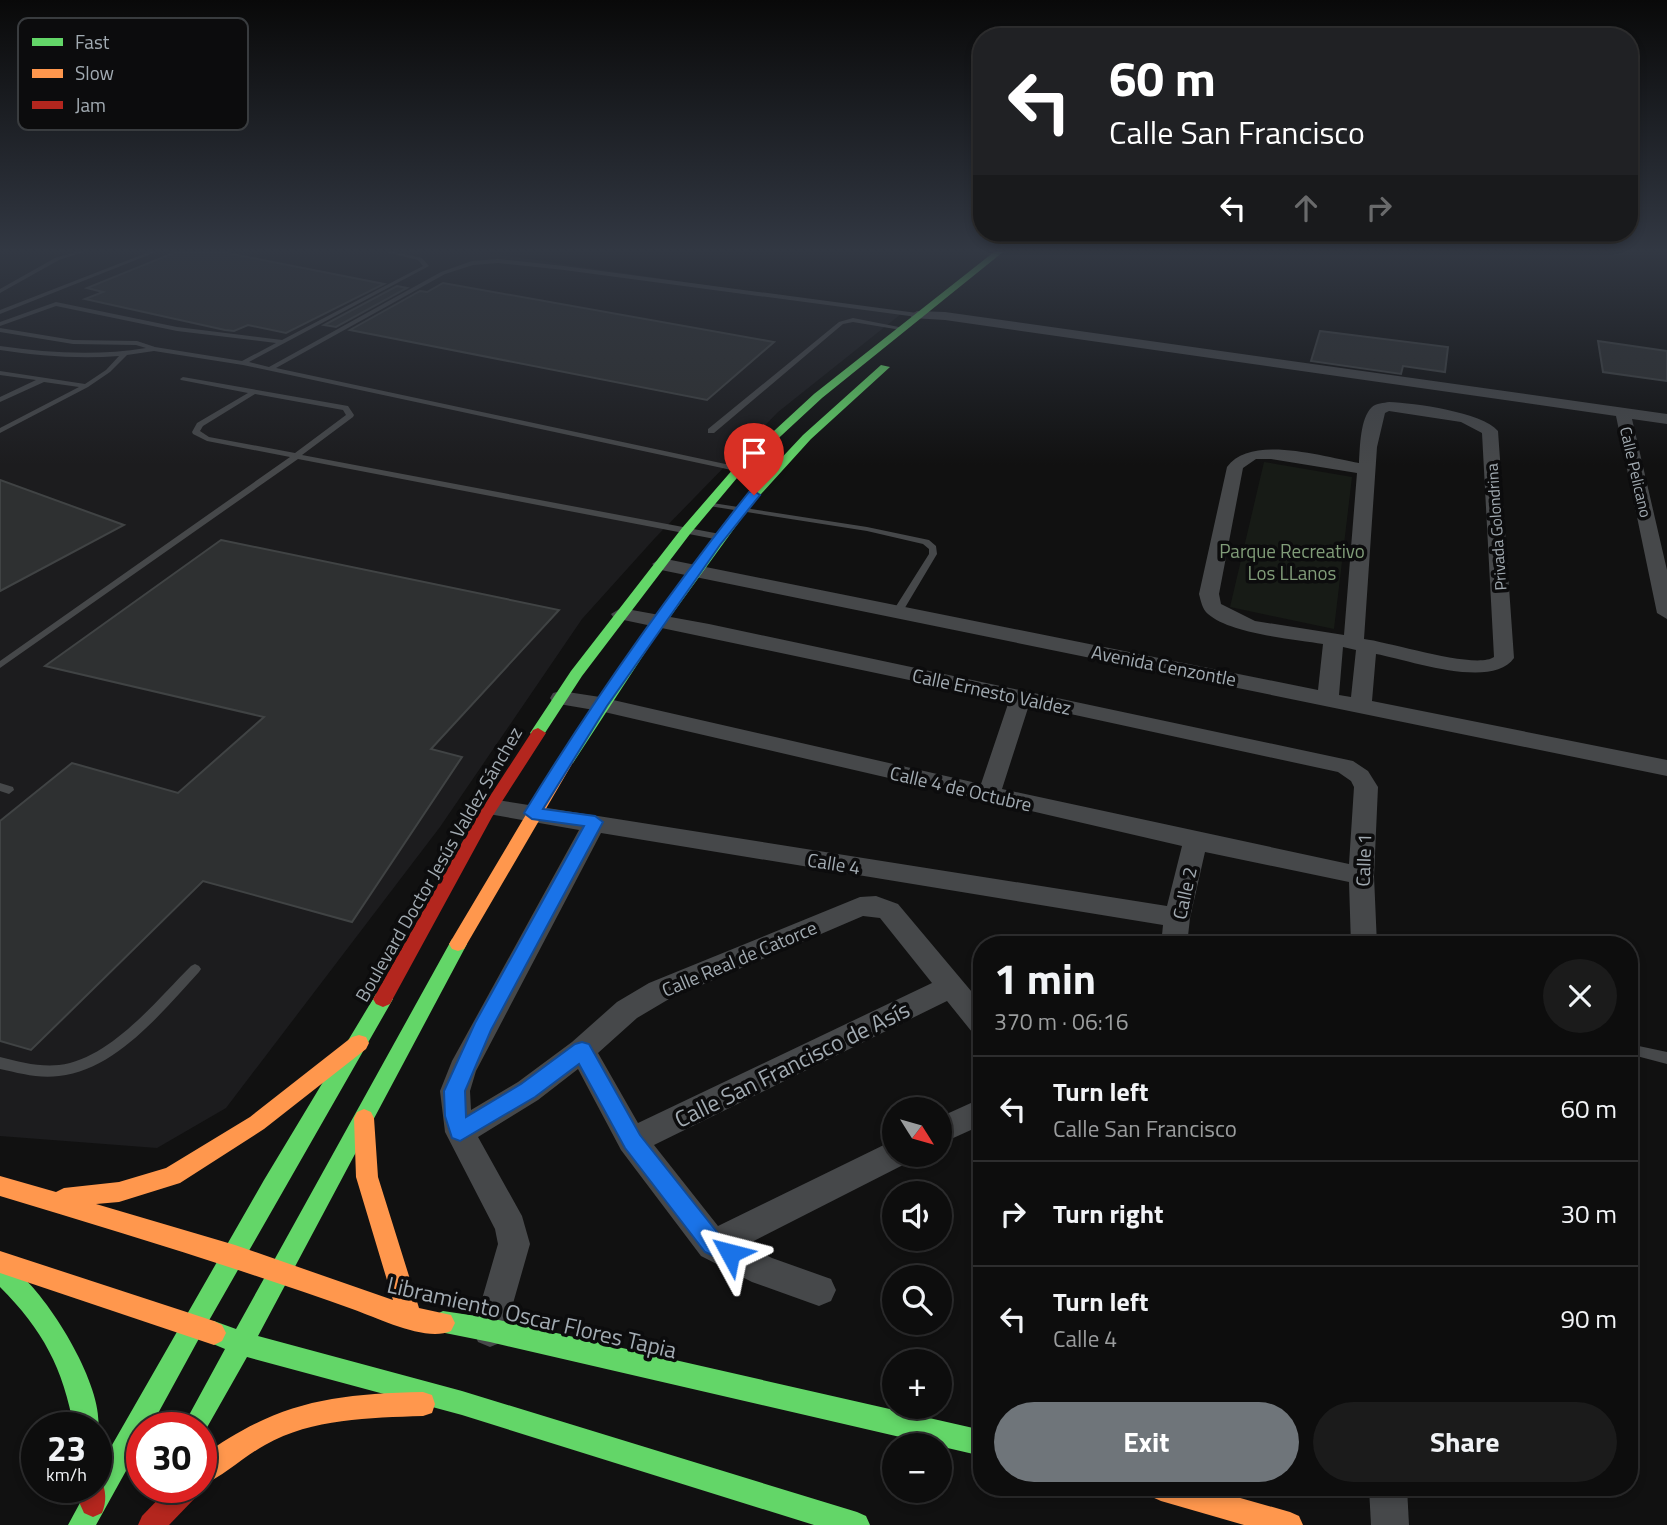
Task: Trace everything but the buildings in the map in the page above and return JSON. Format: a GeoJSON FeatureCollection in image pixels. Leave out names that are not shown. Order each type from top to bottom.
{"type":"FeatureCollection","features":[{"type":"Feature","properties":{"kind":"main road","name":"Boulevard Doctor Jesús Valdez Sánchez"},"geometry":{"type":"LineString","coordinates":[[112,1464],[235,1256],[272,1187],[359,1043],[491,807],[561,698],[621,614],[738,470],[818,396],[907,323]]}},
{"type":"Feature","properties":{"kind":"main road","name":"Boulevard Doctor Jesús Valdez Sánchez"},"geometry":{"type":"LineString","coordinates":[[925,334],[937,323]]}},
{"type":"Feature","properties":{"kind":"main road"},"geometry":{"type":"LineString","coordinates":[[204,1412],[244,1344],[364,1118],[532,813],[600,704],[720,537],[769,476],[893,360]]}},
{"type":"Feature","properties":{"kind":"main road"},"geometry":{"type":"LineString","coordinates":[[48,1199],[120,1192],[172,1176],[257,1123],[359,1043]]}},
{"type":"Feature","properties":{"kind":"main road"},"geometry":{"type":"LineString","coordinates":[[364,1118],[367,1177],[410,1318]]}},
{"type":"Feature","properties":{"kind":"main road","name":"Libramiento Oscar Flores Tapia"},"geometry":{"type":"LineString","coordinates":[[0,1186],[235,1256],[410,1318],[490,1330],[973,1441]]}},
{"type":"Feature","properties":{"kind":"main road"},"geometry":{"type":"LineString","coordinates":[[0,1262],[195,1325],[244,1344],[462,1402],[857,1525]]}},
{"type":"Feature","properties":{"kind":"main road"},"geometry":{"type":"LineString","coordinates":[[0,1271],[41,1312],[69,1359],[82,1393],[85,1412]]}},
{"type":"Feature","properties":{"kind":"main road"},"geometry":{"type":"LineString","coordinates":[[217,1461],[241,1442],[284,1420],[319,1411],[462,1402]]}},
{"type":"Feature","properties":{"kind":"main road"},"geometry":{"type":"LineString","coordinates":[[1189,1496],[1290,1525]]}},
{"type":"Feature","properties":{"kind":"main road","name":"Boulevard Doctor Jesús Valdez Sánchez"},"geometry":{"type":"LineString","coordinates":[[81,1525],[90,1503]]}},
{"type":"Feature","properties":{"kind":"main road"},"geometry":{"type":"LineString","coordinates":[[139,1525],[152,1503]]}},
{"type":"Feature","properties":{"kind":"main road"},"geometry":{"type":"LineString","coordinates":[[151,1525],[172,1503]]}},
{"type":"Feature","properties":{"kind":"street"},"geometry":{"type":"LineString","coordinates":[[996,323],[1667,419]]}},
{"type":"Feature","properties":{"kind":"street","name":"Privada Golondrina"},"geometry":{"type":"LineString","coordinates":[[1361,704],[1352,642],[1366,469],[1376,411],[1381,408],[1401,408],[1464,418],[1490,431],[1504,658],[1496,665],[1486,668],[1352,642],[1250,626],[1215,610],[1209,594],[1235,467],[1240,461],[1253,454],[1271,454],[1366,469]]}},
{"type":"Feature","properties":{"kind":"street","name":"Calle Pelicano"},"geometry":{"type":"LineString","coordinates":[[1622,412],[1667,613]]}},
{"type":"Feature","properties":{"kind":"street","name":"Avenida Cenzontle"},"geometry":{"type":"LineString","coordinates":[[661,564],[1328,697],[1667,768]]}},
{"type":"Feature","properties":{"kind":"street","name":"Calle Ernesto Valdez"},"geometry":{"type":"LineString","coordinates":[[621,614],[1338,763],[1360,776]]}},
{"type":"Feature","properties":{"kind":"street","name":"Privada Golondrina"},"geometry":{"type":"LineString","coordinates":[[1328,697],[1352,642]]}},
{"type":"Feature","properties":{"kind":"street","name":"Calle 4 de Octubre"},"geometry":{"type":"LineString","coordinates":[[561,698],[600,704],[1195,841],[1361,876]]}},
{"type":"Feature","properties":{"kind":"street"},"geometry":{"type":"LineString","coordinates":[[989,794],[1021,698]]}},
{"type":"Feature","properties":{"kind":"street","name":"Calle 1"},"geometry":{"type":"LineString","coordinates":[[1360,776],[1366,787],[1361,876],[1364,936]]}},
{"type":"Feature","properties":{"kind":"street","name":"Calle 4"},"geometry":{"type":"LineString","coordinates":[[491,807],[1177,918]]}},
{"type":"Feature","properties":{"kind":"street"},"geometry":{"type":"LineString","coordinates":[[490,1330],[514,1244],[511,1227],[460,1132],[455,1091],[462,1070],[595,822]]}},
{"type":"Feature","properties":{"kind":"street","name":"Calle 2"},"geometry":{"type":"LineString","coordinates":[[1175,936],[1195,841]]}},
{"type":"Feature","properties":{"kind":"street","name":"Calle Real de Catorce"},"geometry":{"type":"LineString","coordinates":[[582,1050],[593,1037],[627,1010],[659,991],[870,905],[889,911],[973,1013]]}},
{"type":"Feature","properties":{"kind":"street","name":"Calle San Francisco de Asís"},"geometry":{"type":"LineString","coordinates":[[632,1141],[951,986]]}},
{"type":"Feature","properties":{"kind":"street"},"geometry":{"type":"LineString","coordinates":[[460,1132],[528,1091],[582,1050],[632,1141],[713,1245],[764,1270],[819,1290]]}},
{"type":"Feature","properties":{"kind":"street"},"geometry":{"type":"LineString","coordinates":[[952,1125],[973,1115]]}},
{"type":"Feature","properties":{"kind":"street"},"geometry":{"type":"LineString","coordinates":[[713,1245],[882,1160]]}},
{"type":"Feature","properties":{"kind":"street"},"geometry":{"type":"LineString","coordinates":[[1388,1496],[1390,1525]]}},
{"type":"Feature","properties":{"kind":"lane"},"geometry":{"type":"LineString","coordinates":[[149,323],[282,342]]}},
{"type":"Feature","properties":{"kind":"lane"},"geometry":{"type":"LineString","coordinates":[[243,363],[318,323]]}},
{"type":"Feature","properties":{"kind":"lane"},"geometry":{"type":"LineString","coordinates":[[270,369],[353,323]]}},
{"type":"Feature","properties":{"kind":"lane"},"geometry":{"type":"LineString","coordinates":[[711,431],[841,323]]}},
{"type":"Feature","properties":{"kind":"lane"},"geometry":{"type":"LineString","coordinates":[[871,323],[901,328]]}},
{"type":"Feature","properties":{"kind":"lane"},"geometry":{"type":"LineString","coordinates":[[0,330],[73,342],[137,343],[154,349],[243,363],[769,476]]}},
{"type":"Feature","properties":{"kind":"lane"},"geometry":{"type":"LineString","coordinates":[[0,431],[86,386],[108,371],[137,343]]}},
{"type":"Feature","properties":{"kind":"lane"},"geometry":{"type":"LineString","coordinates":[[0,348],[57,356],[124,355],[154,349]]}},
{"type":"Feature","properties":{"kind":"lane"},"geometry":{"type":"LineString","coordinates":[[0,373],[86,386]]}},
{"type":"Feature","properties":{"kind":"lane"},"geometry":{"type":"LineString","coordinates":[[0,665],[295,457],[350,415],[349,411],[183,379]]}},
{"type":"Feature","properties":{"kind":"lane"},"geometry":{"type":"LineString","coordinates":[[0,400],[42,380]]}},
{"type":"Feature","properties":{"kind":"lane"},"geometry":{"type":"LineString","coordinates":[[255,391],[200,425],[196,432],[207,439],[295,457],[720,537]]}},
{"type":"Feature","properties":{"kind":"lane"},"geometry":{"type":"LineString","coordinates":[[709,504],[897,535],[929,544],[933,554],[898,611]]}},
{"type":"Feature","properties":{"kind":"lane"},"geometry":{"type":"LineString","coordinates":[[0,1063],[50,1072],[69,1069],[86,1062],[111,1048],[142,1023],[195,969]]}},
{"type":"Feature","properties":{"kind":"lane"},"geometry":{"type":"LineString","coordinates":[[1638,1051],[1667,1058]]}},
{"type":"Feature","properties":{"kind":"shaded area"},"geometry":{"type":"Polygon","coordinates":[[[0,323],[889,323],[778,412],[655,538],[582,619],[440,827],[226,1108],[157,1148],[0,1136],[0,323]]]}},
{"type":"Feature","properties":{"kind":"green space","name":"Parque Recreativo Los LLanos"},"geometry":{"type":"Polygon","coordinates":[[[1264,462],[1352,477],[1334,629],[1230,607],[1264,462]]]}},
{"type":"Feature","properties":{"kind":"traffic: fast"},"geometry":{"type":"LineString","coordinates":[[538,733],[576,674],[686,531],[738,470],[818,396],[910,323]]}},
{"type":"Feature","properties":{"kind":"traffic: fast"},"geometry":{"type":"LineString","coordinates":[[567,759],[646,640],[748,501],[807,437],[885,367]]}},
{"type":"Feature","properties":{"kind":"traffic: fast"},"geometry":{"type":"LineString","coordinates":[[204,1412],[458,944]]}},
{"type":"Feature","properties":{"kind":"traffic: fast"},"geometry":{"type":"LineString","coordinates":[[81,1525],[272,1187],[383,999]]}},
{"type":"Feature","properties":{"kind":"traffic: fast"},"geometry":{"type":"LineString","coordinates":[[0,1271],[34,1306],[58,1341],[76,1381],[84,1412]]}},
{"type":"Feature","properties":{"kind":"traffic: fast"},"geometry":{"type":"LineString","coordinates":[[443,1323],[490,1330],[973,1441]]}},
{"type":"Feature","properties":{"kind":"traffic: fast"},"geometry":{"type":"LineString","coordinates":[[214,1333],[244,1344],[462,1403],[857,1525]]}},
{"type":"Feature","properties":{"kind":"traffic: slow"},"geometry":{"type":"LineString","coordinates":[[458,944],[567,759]]}},
{"type":"Feature","properties":{"kind":"traffic: slow"},"geometry":{"type":"LineString","coordinates":[[64,1198],[119,1192],[172,1176],[257,1123],[359,1043]]}},
{"type":"Feature","properties":{"kind":"traffic: slow"},"geometry":{"type":"LineString","coordinates":[[364,1118],[367,1177],[410,1318]]}},
{"type":"Feature","properties":{"kind":"traffic: slow"},"geometry":{"type":"LineString","coordinates":[[0,1186],[235,1256],[410,1318],[443,1323]]}},
{"type":"Feature","properties":{"kind":"traffic: slow"},"geometry":{"type":"LineString","coordinates":[[0,1262],[214,1333]]}},
{"type":"Feature","properties":{"kind":"traffic: slow"},"geometry":{"type":"LineString","coordinates":[[217,1461],[256,1436],[305,1416],[357,1407],[423,1404]]}},
{"type":"Feature","properties":{"kind":"traffic: slow"},"geometry":{"type":"LineString","coordinates":[[1189,1496],[1290,1525]]}},
{"type":"Feature","properties":{"kind":"traffic: jam"},"geometry":{"type":"LineString","coordinates":[[383,999],[485,816],[538,733]]}},
{"type":"Feature","properties":{"kind":"traffic: jam"},"geometry":{"type":"LineString","coordinates":[[151,1525],[172,1503]]}},
{"type":"Feature","properties":{"kind":"route"},"geometry":{"type":"LineString","coordinates":[[730,1253],[713,1245],[632,1141],[582,1050],[528,1091],[460,1132],[454,1104],[462,1070],[482,1028],[595,822],[532,813],[600,704],[716,542],[754,495]]}}]}
